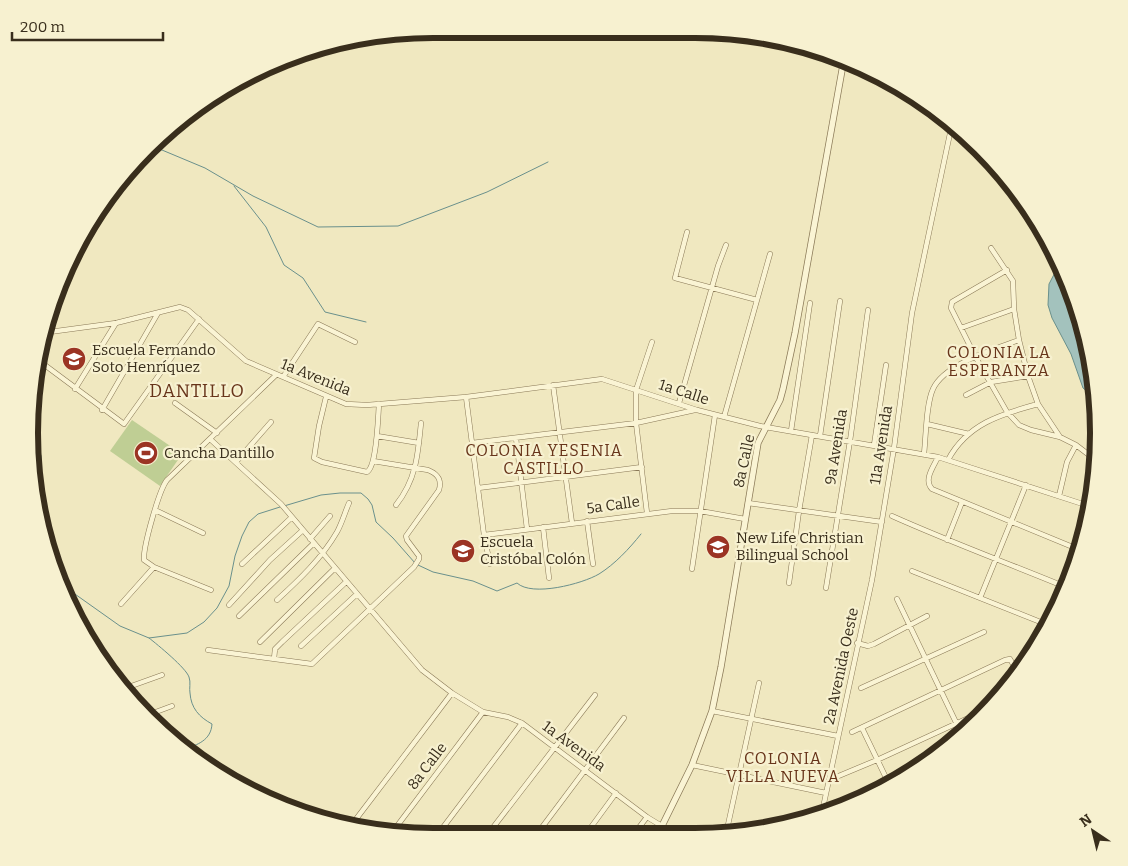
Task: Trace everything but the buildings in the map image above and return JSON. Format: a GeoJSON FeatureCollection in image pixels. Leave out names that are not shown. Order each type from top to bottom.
{"type":"FeatureCollection","features":[{"type":"Feature","properties":{"kind":"street","name":"8a Calle"},"geometry":{"type":"LineString","coordinates":[[662,826],[692,764],[712,711],[721,668],[758,442],[780,400],[793,342],[843,67]]}},
{"type":"Feature","properties":{"kind":"street","name":"11a Avenida"},"geometry":{"type":"LineString","coordinates":[[872,580],[894,448],[912,313],[950,131]]}},
{"type":"Feature","properties":{"kind":"street"},"geometry":{"type":"LineString","coordinates":[[686,232],[675,278],[757,300]]}},
{"type":"Feature","properties":{"kind":"street"},"geometry":{"type":"LineString","coordinates":[[680,403],[720,259],[726,245]]}},
{"type":"Feature","properties":{"kind":"street"},"geometry":{"type":"LineString","coordinates":[[991,248],[1013,282],[1014,309],[1019,340],[1028,376],[1038,404],[1060,437]]}},
{"type":"Feature","properties":{"kind":"street"},"geometry":{"type":"LineString","coordinates":[[724,417],[770,254]]}},
{"type":"Feature","properties":{"kind":"street"},"geometry":{"type":"LineString","coordinates":[[1007,270],[952,302],[951,308],[975,356],[1007,412],[1019,425],[1060,437],[1076,445],[1090,456]]}},
{"type":"Feature","properties":{"kind":"street"},"geometry":{"type":"LineString","coordinates":[[820,436],[840,301]]}},
{"type":"Feature","properties":{"kind":"street"},"geometry":{"type":"LineString","coordinates":[[791,431],[810,303]]}},
{"type":"Feature","properties":{"kind":"street","name":"1a Avenida"},"geometry":{"type":"LineString","coordinates":[[51,332],[116,323],[180,308],[188,310],[243,358],[326,397],[354,405],[466,397]]}},
{"type":"Feature","properties":{"kind":"street"},"geometry":{"type":"LineString","coordinates":[[961,328],[1014,309]]}},
{"type":"Feature","properties":{"kind":"street","name":"9a Avenida"},"geometry":{"type":"LineString","coordinates":[[826,588],[850,441],[868,310]]}},
{"type":"Feature","properties":{"kind":"street"},"geometry":{"type":"LineString","coordinates":[[102,410],[158,313]]}},
{"type":"Feature","properties":{"kind":"street"},"geometry":{"type":"LineString","coordinates":[[44,364],[123,424],[199,319]]}},
{"type":"Feature","properties":{"kind":"street"},"geometry":{"type":"LineString","coordinates":[[75,388],[116,323]]}},
{"type":"Feature","properties":{"kind":"street"},"geometry":{"type":"LineString","coordinates":[[283,377],[318,324],[354,342]]}},
{"type":"Feature","properties":{"kind":"street"},"geometry":{"type":"LineString","coordinates":[[924,454],[930,396],[943,375],[975,356],[1019,340]]}},
{"type":"Feature","properties":{"kind":"street"},"geometry":{"type":"LineString","coordinates":[[647,512],[636,423],[636,390],[652,342]]}},
{"type":"Feature","properties":{"kind":"street"},"geometry":{"type":"LineString","coordinates":[[874,445],[886,365]]}},
{"type":"Feature","properties":{"kind":"street"},"geometry":{"type":"LineString","coordinates":[[211,590],[146,562],[143,557],[155,510],[163,484],[276,375]]}},
{"type":"Feature","properties":{"kind":"street"},"geometry":{"type":"LineString","coordinates":[[966,395],[991,382],[1028,376]]}},
{"type":"Feature","properties":{"kind":"street","name":"1a Calle"},"geometry":{"type":"LineString","coordinates":[[466,397],[602,379],[697,410],[765,427],[894,448]]}},
{"type":"Feature","properties":{"kind":"street"},"geometry":{"type":"LineString","coordinates":[[553,385],[572,523]]}},
{"type":"Feature","properties":{"kind":"street"},"geometry":{"type":"LineString","coordinates":[[326,397],[314,458],[322,462],[366,472],[371,468],[377,436],[379,404]]}},
{"type":"Feature","properties":{"kind":"street"},"geometry":{"type":"LineString","coordinates":[[466,397],[484,534],[490,564]]}},
{"type":"Feature","properties":{"kind":"street"},"geometry":{"type":"LineString","coordinates":[[175,403],[217,432]]}},
{"type":"Feature","properties":{"kind":"street"},"geometry":{"type":"LineString","coordinates":[[948,460],[961,440],[977,427],[1007,412],[1038,404]]}},
{"type":"Feature","properties":{"kind":"street"},"geometry":{"type":"LineString","coordinates":[[472,442],[636,423],[697,410]]}},
{"type":"Feature","properties":{"kind":"street"},"geometry":{"type":"LineString","coordinates":[[692,569],[716,415]]}},
{"type":"Feature","properties":{"kind":"street"},"geometry":{"type":"LineString","coordinates":[[236,462],[271,422]]}},
{"type":"Feature","properties":{"kind":"street"},"geometry":{"type":"LineString","coordinates":[[396,506],[409,486],[415,469],[421,423]]}},
{"type":"Feature","properties":{"kind":"street"},"geometry":{"type":"LineString","coordinates":[[927,424],[969,434]]}},
{"type":"Feature","properties":{"kind":"street"},"geometry":{"type":"LineString","coordinates":[[789,583],[812,435]]}},
{"type":"Feature","properties":{"kind":"street"},"geometry":{"type":"LineString","coordinates":[[377,436],[419,443]]}},
{"type":"Feature","properties":{"kind":"street"},"geometry":{"type":"LineString","coordinates":[[516,438],[527,529]]}},
{"type":"Feature","properties":{"kind":"street","name":"1a Avenida"},"geometry":{"type":"LineString","coordinates":[[210,439],[287,511],[418,666],[452,693],[483,712],[508,717],[522,723],[647,817],[665,828]]}},
{"type":"Feature","properties":{"kind":"street"},"geometry":{"type":"LineString","coordinates":[[1059,496],[1066,462],[1076,445]]}},
{"type":"Feature","properties":{"kind":"street"},"geometry":{"type":"LineString","coordinates":[[894,448],[938,457],[1084,504]]}},
{"type":"Feature","properties":{"kind":"street"},"geometry":{"type":"LineString","coordinates":[[938,457],[928,480],[929,486],[932,489],[1074,547]]}},
{"type":"Feature","properties":{"kind":"street"},"geometry":{"type":"LineString","coordinates":[[208,650],[312,664],[414,567],[419,556],[406,540],[406,536],[439,490],[441,485],[439,477],[434,472],[372,461]]}},
{"type":"Feature","properties":{"kind":"street"},"geometry":{"type":"LineString","coordinates":[[478,488],[642,467]]}},
{"type":"Feature","properties":{"kind":"street"},"geometry":{"type":"LineString","coordinates":[[980,598],[1026,485]]}},
{"type":"Feature","properties":{"kind":"street"},"geometry":{"type":"LineString","coordinates":[[947,540],[962,502]]}},
{"type":"Feature","properties":{"kind":"street"},"geometry":{"type":"LineString","coordinates":[[277,600],[304,574],[322,553],[337,532],[349,503]]}},
{"type":"Feature","properties":{"kind":"street"},"geometry":{"type":"LineString","coordinates":[[748,503],[799,512],[882,522]]}},
{"type":"Feature","properties":{"kind":"street"},"geometry":{"type":"LineString","coordinates":[[155,510],[203,533]]}},
{"type":"Feature","properties":{"kind":"street","name":"5a Calle"},"geometry":{"type":"LineString","coordinates":[[484,534],[672,510],[700,511],[745,519]]}},
{"type":"Feature","properties":{"kind":"street"},"geometry":{"type":"LineString","coordinates":[[239,616],[312,541],[330,516]]}},
{"type":"Feature","properties":{"kind":"street"},"geometry":{"type":"LineString","coordinates":[[892,516],[1060,585]]}},
{"type":"Feature","properties":{"kind":"street"},"geometry":{"type":"LineString","coordinates":[[242,564],[292,517]]}},
{"type":"Feature","properties":{"kind":"street"},"geometry":{"type":"LineString","coordinates":[[587,521],[593,564]]}},
{"type":"Feature","properties":{"kind":"street"},"geometry":{"type":"LineString","coordinates":[[544,527],[549,578]]}},
{"type":"Feature","properties":{"kind":"street"},"geometry":{"type":"LineString","coordinates":[[228,605],[270,560],[303,530]]}},
{"type":"Feature","properties":{"kind":"street"},"geometry":{"type":"LineString","coordinates":[[121,604],[154,567]]}},
{"type":"Feature","properties":{"kind":"street"},"geometry":{"type":"LineString","coordinates":[[260,642],[335,568]]}},
{"type":"Feature","properties":{"kind":"street"},"geometry":{"type":"LineString","coordinates":[[912,571],[1042,623]]}},
{"type":"Feature","properties":{"kind":"street","name":"2a Avenida Oeste"},"geometry":{"type":"LineString","coordinates":[[823,808],[872,580]]}},
{"type":"Feature","properties":{"kind":"street"},"geometry":{"type":"LineString","coordinates":[[274,659],[275,649],[346,582]]}},
{"type":"Feature","properties":{"kind":"street"},"geometry":{"type":"LineString","coordinates":[[301,646],[356,594]]}},
{"type":"Feature","properties":{"kind":"street"},"geometry":{"type":"LineString","coordinates":[[897,599],[958,728]]}},
{"type":"Feature","properties":{"kind":"street"},"geometry":{"type":"LineString","coordinates":[[858,643],[868,646],[874,644],[927,616]]}},
{"type":"Feature","properties":{"kind":"street"},"geometry":{"type":"LineString","coordinates":[[861,688],[984,632]]}},
{"type":"Feature","properties":{"kind":"street"},"geometry":{"type":"LineString","coordinates":[[852,732],[1010,659],[1014,666]]}},
{"type":"Feature","properties":{"kind":"street"},"geometry":{"type":"LineString","coordinates":[[130,687],[162,675]]}},
{"type":"Feature","properties":{"kind":"street"},"geometry":{"type":"LineString","coordinates":[[727,827],[759,683]]}},
{"type":"Feature","properties":{"kind":"street"},"geometry":{"type":"LineString","coordinates":[[355,821],[452,693]]}},
{"type":"Feature","properties":{"kind":"street"},"geometry":{"type":"LineString","coordinates":[[493,828],[595,696]]}},
{"type":"Feature","properties":{"kind":"street"},"geometry":{"type":"LineString","coordinates":[[153,713],[172,706]]}},
{"type":"Feature","properties":{"kind":"street"},"geometry":{"type":"LineString","coordinates":[[712,711],[838,736]]}},
{"type":"Feature","properties":{"kind":"street","name":"8a Calle"},"geometry":{"type":"LineString","coordinates":[[396,827],[483,712]]}},
{"type":"Feature","properties":{"kind":"street"},"geometry":{"type":"LineString","coordinates":[[829,780],[971,716]]}},
{"type":"Feature","properties":{"kind":"street"},"geometry":{"type":"LineString","coordinates":[[541,828],[624,718]]}},
{"type":"Feature","properties":{"kind":"street"},"geometry":{"type":"LineString","coordinates":[[443,828],[522,723]]}},
{"type":"Feature","properties":{"kind":"street"},"geometry":{"type":"LineString","coordinates":[[862,728],[887,779]]}},
{"type":"Feature","properties":{"kind":"street"},"geometry":{"type":"LineString","coordinates":[[692,764],[826,794]]}},
{"type":"Feature","properties":{"kind":"street"},"geometry":{"type":"LineString","coordinates":[[590,828],[616,793]]}},
{"type":"Feature","properties":{"kind":"street"},"geometry":{"type":"LineString","coordinates":[[639,828],[647,817]]}},
{"type":"Feature","properties":{"kind":"green space","name":"Cancha Dantillo"},"geometry":{"type":"Polygon","coordinates":[[[132,420],[182,454],[160,486],[110,451],[132,420]]]}},
{"type":"Feature","properties":{"kind":"water"},"geometry":{"type":"Polygon","coordinates":[[[1056,271],[1070,306],[1077,331],[1088,393],[1083,388],[1071,354],[1052,318],[1048,305],[1049,284],[1056,271]]]}},
{"type":"Feature","properties":{"kind":"waterway"},"geometry":{"type":"LineString","coordinates":[[158,148],[205,168],[253,196],[318,227],[398,226],[487,192],[548,162]]}},
{"type":"Feature","properties":{"kind":"waterway"},"geometry":{"type":"LineString","coordinates":[[234,186],[266,227],[284,265],[303,278],[325,312],[366,322]]}},
{"type":"Feature","properties":{"kind":"waterway"},"geometry":{"type":"LineString","coordinates":[[38,447],[41,456],[41,482]]}},
{"type":"Feature","properties":{"kind":"waterway"},"geometry":{"type":"LineString","coordinates":[[284,506],[321,495],[361,493],[372,505],[376,522],[415,563]]}},
{"type":"Feature","properties":{"kind":"waterway"},"geometry":{"type":"LineString","coordinates":[[71,591],[120,626],[149,638],[187,633],[204,622],[217,608],[229,586],[235,556],[249,522],[258,514],[280,507]]}},
{"type":"Feature","properties":{"kind":"waterway"},"geometry":{"type":"LineString","coordinates":[[418,565],[433,572],[473,581],[497,591],[517,583],[534,589],[557,588],[581,582],[599,574],[622,556],[641,534]]}},
{"type":"Feature","properties":{"kind":"waterway"},"geometry":{"type":"LineString","coordinates":[[149,638],[187,673],[190,679],[190,691],[194,708],[212,724],[206,738],[192,747]]}},
{"type":"Feature","properties":{"kind":"place","name":"Escuela Fernando Soto Henríquez"},"geometry":{"type":"Point","coordinates":[74,359]}},
{"type":"Feature","properties":{"kind":"place","name":"Cancha Dantillo"},"geometry":{"type":"Point","coordinates":[146,453]}},
{"type":"Feature","properties":{"kind":"place","name":"New Life Christian Bilingual School"},"geometry":{"type":"Point","coordinates":[718,547]}},
{"type":"Feature","properties":{"kind":"place","name":"Escuela Cristóbal Colón"},"geometry":{"type":"Point","coordinates":[463,551]}},
{"type":"Feature","properties":{"kind":"district","name":"COLONIA LA ESPERANZA"},"geometry":{"type":"Point","coordinates":[999,361]}},
{"type":"Feature","properties":{"kind":"district","name":"DANTILLO"},"geometry":{"type":"Point","coordinates":[197,391]}},
{"type":"Feature","properties":{"kind":"district","name":"COLONIA YESENIA CASTILLO"},"geometry":{"type":"Point","coordinates":[544,459]}},
{"type":"Feature","properties":{"kind":"district","name":"COLONIA VILLA NUEVA"},"geometry":{"type":"Point","coordinates":[783,767]}}]}
